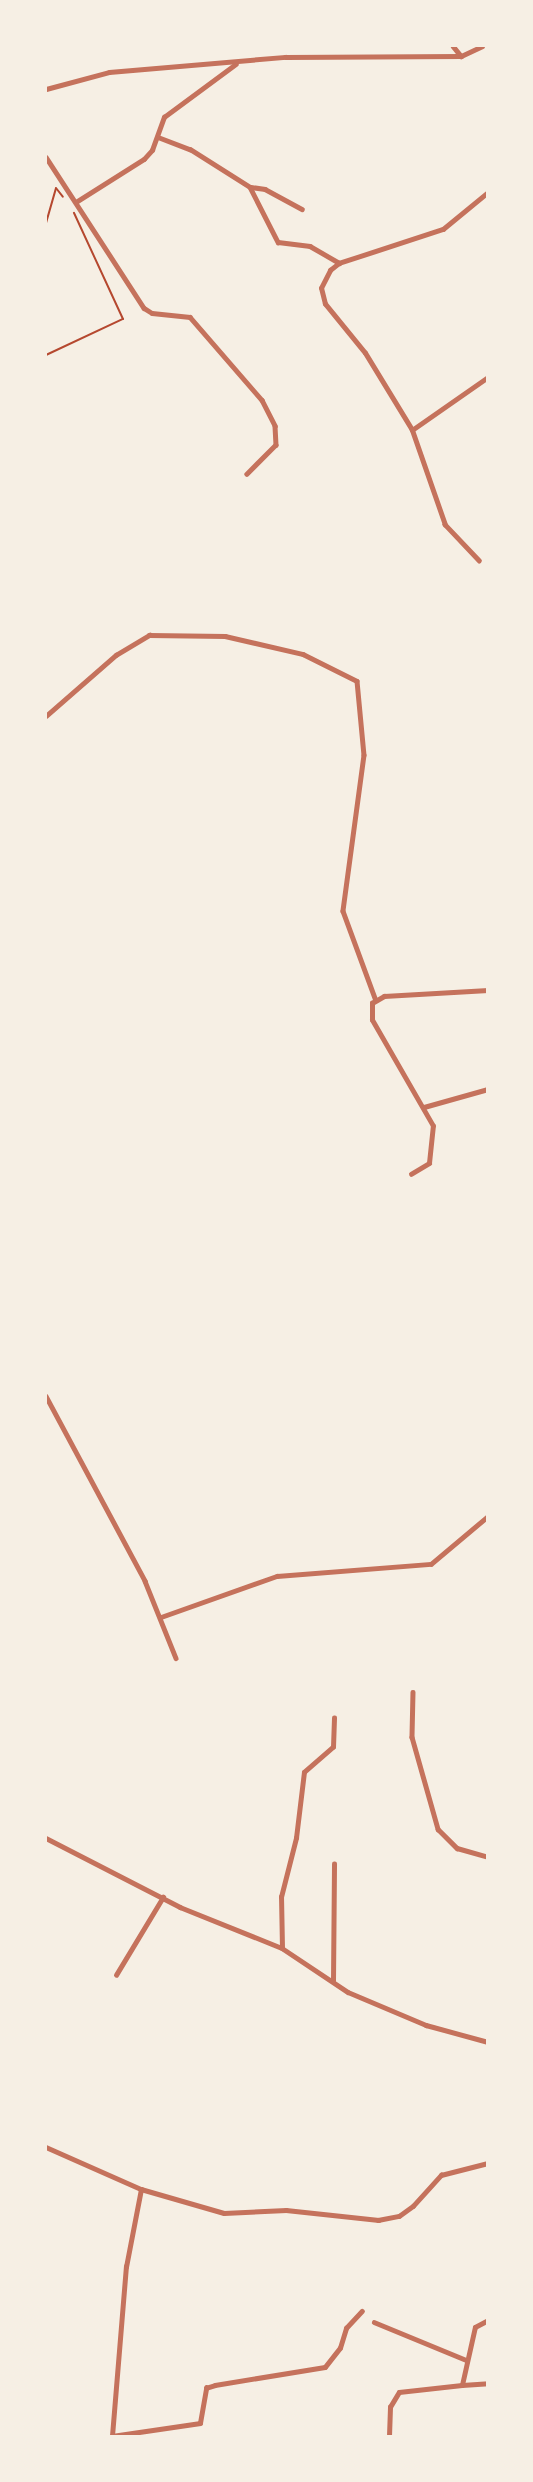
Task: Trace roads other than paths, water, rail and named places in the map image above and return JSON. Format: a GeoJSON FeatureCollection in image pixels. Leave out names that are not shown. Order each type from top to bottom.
{"type":"FeatureCollection","features":[{"type":"Feature","properties":{"kind":"street"},"geometry":{"type":"LineString","coordinates":[[453,46],[460,56]]}},
{"type":"Feature","properties":{"kind":"street"},"geometry":{"type":"LineString","coordinates":[[46,89],[110,72],[236,64],[285,57],[460,56],[482,46]]}},
{"type":"Feature","properties":{"kind":"street"},"geometry":{"type":"LineString","coordinates":[[76,202],[144,159],[158,137],[164,117],[236,64]]}},
{"type":"Feature","properties":{"kind":"street"},"geometry":{"type":"LineString","coordinates":[[158,137],[190,149],[250,187],[265,189],[302,209]]}},
{"type":"Feature","properties":{"kind":"street"},"geometry":{"type":"LineString","coordinates":[[46,157],[144,307],[152,313],[190,317],[271,415],[276,445],[247,474]]}},
{"type":"Feature","properties":{"kind":"street"},"geometry":{"type":"LineString","coordinates":[[250,187],[278,242],[310,246],[339,263]]}},
{"type":"Feature","properties":{"kind":"street"},"geometry":{"type":"LineString","coordinates":[[479,561],[445,525],[412,430],[365,353],[322,297],[323,279],[339,263],[443,229],[488,192]]}},
{"type":"Feature","properties":{"kind":"street"},"geometry":{"type":"LineString","coordinates":[[412,430],[488,377]]}},
{"type":"Feature","properties":{"kind":"street"},"geometry":{"type":"LineString","coordinates":[[46,716],[126,647],[149,635],[225,636],[303,654],[357,681],[364,755],[343,911],[376,998]]}},
{"type":"Feature","properties":{"kind":"street"},"geometry":{"type":"LineString","coordinates":[[376,998],[488,990]]}},
{"type":"Feature","properties":{"kind":"street"},"geometry":{"type":"LineString","coordinates":[[376,998],[370,1008],[372,1020],[433,1126],[433,1151],[429,1163],[411,1174]]}},
{"type":"Feature","properties":{"kind":"street"},"geometry":{"type":"LineString","coordinates":[[424,1107],[488,1088]]}},
{"type":"Feature","properties":{"kind":"street"},"geometry":{"type":"LineString","coordinates":[[46,1396],[161,1617],[176,1658]]}},
{"type":"Feature","properties":{"kind":"street"},"geometry":{"type":"LineString","coordinates":[[161,1617],[277,1576],[431,1563],[488,1516]]}},
{"type":"Feature","properties":{"kind":"street"},"geometry":{"type":"LineString","coordinates":[[413,1692],[416,1758],[438,1829],[457,1848],[488,1857]]}},
{"type":"Feature","properties":{"kind":"street"},"geometry":{"type":"LineString","coordinates":[[282,1948],[281,1897],[296,1838],[304,1772],[333,1747],[334,1718]]}},
{"type":"Feature","properties":{"kind":"street"},"geometry":{"type":"LineString","coordinates":[[46,1838],[163,1897],[282,1948],[333,1982],[426,2025],[488,2042]]}},
{"type":"Feature","properties":{"kind":"street"},"geometry":{"type":"LineString","coordinates":[[333,1982],[334,1864]]}},
{"type":"Feature","properties":{"kind":"street"},"geometry":{"type":"LineString","coordinates":[[116,1975],[163,1897]]}},
{"type":"Feature","properties":{"kind":"street"},"geometry":{"type":"LineString","coordinates":[[46,2147],[141,2189],[224,2213],[286,2210],[378,2220],[399,2216],[413,2206],[441,2175],[488,2163]]}},
{"type":"Feature","properties":{"kind":"street"},"geometry":{"type":"LineString","coordinates":[[141,2189],[125,2267],[112,2436],[200,2423],[206,2388],[215,2385],[325,2367],[340,2348],[346,2328],[362,2311]]}},
{"type":"Feature","properties":{"kind":"street"},"geometry":{"type":"LineString","coordinates":[[462,2385],[475,2327],[488,2320]]}},
{"type":"Feature","properties":{"kind":"street"},"geometry":{"type":"LineString","coordinates":[[374,2322],[466,2360]]}},
{"type":"Feature","properties":{"kind":"street"},"geometry":{"type":"LineString","coordinates":[[389,2437],[390,2407],[399,2392],[488,2384]]}}]}
